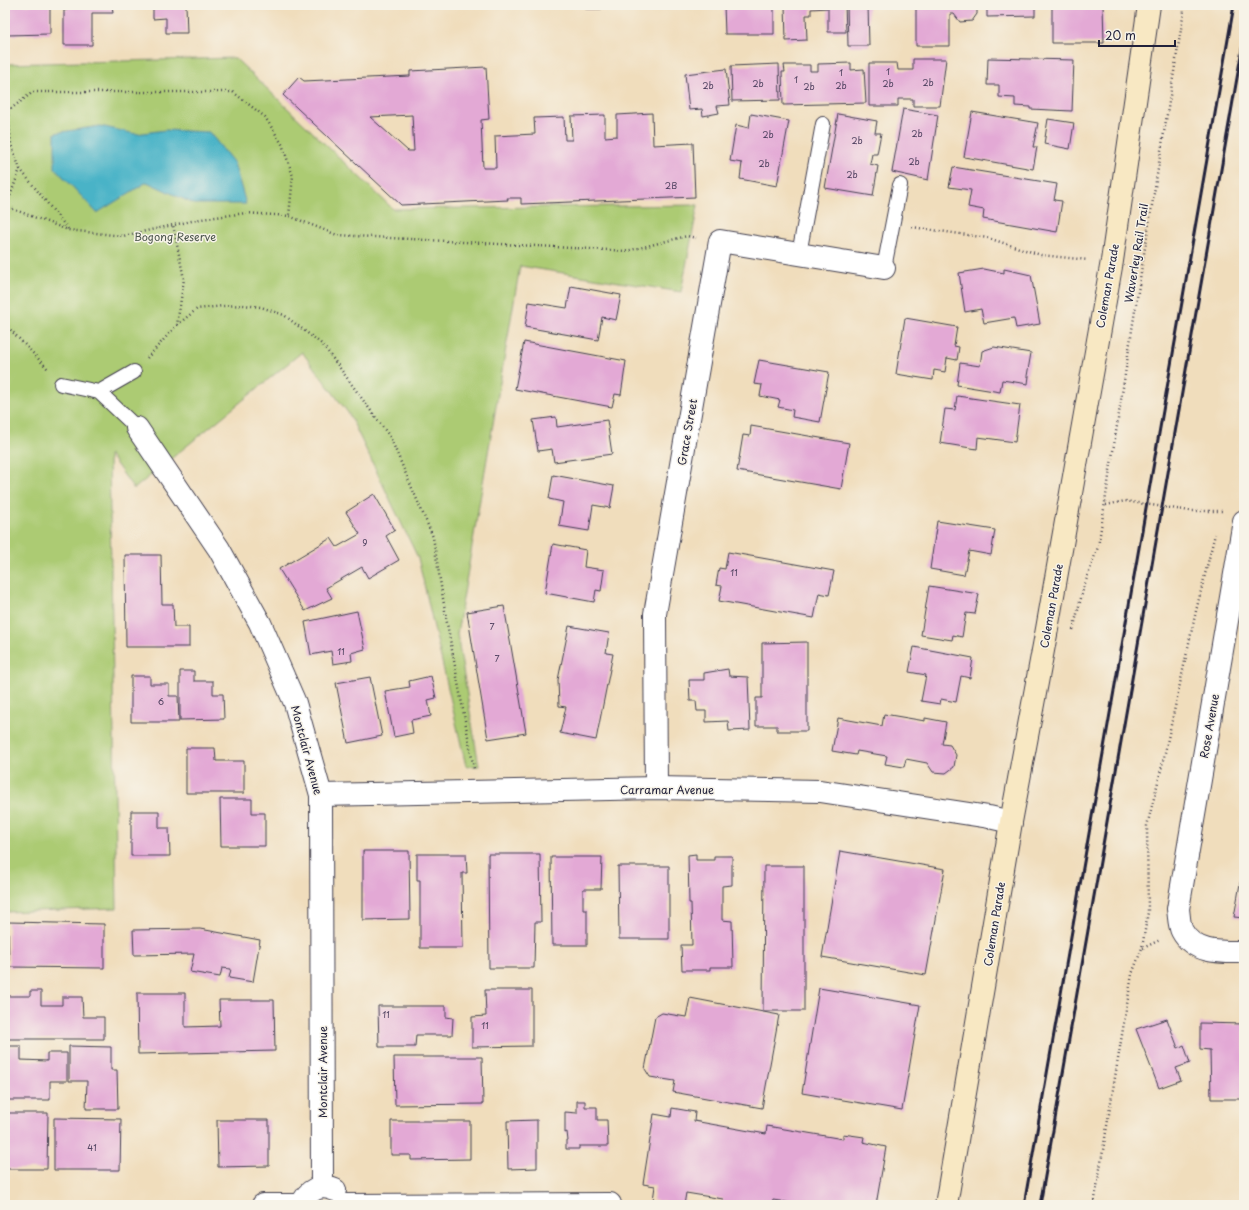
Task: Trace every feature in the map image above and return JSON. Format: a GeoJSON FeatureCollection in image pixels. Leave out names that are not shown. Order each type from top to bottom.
{"type":"FeatureCollection","features":[{"type":"Feature","properties":{"kind":"street","name":"Coleman Parade"},"geometry":{"type":"LineString","coordinates":[[946,1205],[1011,822],[1047,629],[1112,261],[1149,5]]}},
{"type":"Feature","properties":{"kind":"street"},"geometry":{"type":"LineString","coordinates":[[720,241],[884,268]]}},
{"type":"Feature","properties":{"kind":"street","name":"Grace Street"},"geometry":{"type":"LineString","coordinates":[[656,788],[655,614],[720,241]]}},
{"type":"Feature","properties":{"kind":"street","name":"Montclair Avenue"},"geometry":{"type":"LineString","coordinates":[[137,428],[219,549],[260,623],[294,703],[321,795],[322,1187]]}},
{"type":"Feature","properties":{"kind":"street","name":"Rose Avenue"},"geometry":{"type":"LineString","coordinates":[[1236,517],[1178,909],[1182,930],[1194,945],[1214,952],[1244,952]]}},
{"type":"Feature","properties":{"kind":"street","name":"Carramar Avenue"},"geometry":{"type":"LineString","coordinates":[[321,795],[656,788],[820,792],[990,817],[1011,822]]}},
{"type":"Feature","properties":{"kind":"street"},"geometry":{"type":"LineString","coordinates":[[263,1205],[302,1205],[304,1198],[309,1192],[316,1188],[322,1187],[330,1188],[336,1191],[342,1197],[344,1205],[610,1204]]}},
{"type":"Feature","properties":{"kind":"lane"},"geometry":{"type":"LineString","coordinates":[[799,254],[823,124]]}},
{"type":"Feature","properties":{"kind":"lane"},"geometry":{"type":"LineString","coordinates":[[884,268],[900,185]]}},
{"type":"Feature","properties":{"kind":"lane"},"geometry":{"type":"LineString","coordinates":[[99,392],[134,372]]}},
{"type":"Feature","properties":{"kind":"lane"},"geometry":{"type":"LineString","coordinates":[[61,384],[99,392],[137,428]]}},
{"type":"Feature","properties":{"kind":"path","name":"Waverley Rail Trail"},"geometry":{"type":"LineString","coordinates":[[1072,636],[1084,586],[1098,547],[1106,505],[1142,266],[1185,5]]}},
{"type":"Feature","properties":{"kind":"path"},"geometry":{"type":"LineString","coordinates":[[68,230],[20,169],[12,144],[8,111],[33,92],[233,92],[264,117],[282,144],[293,176],[289,216]]}},
{"type":"Feature","properties":{"kind":"path"},"geometry":{"type":"LineString","coordinates":[[20,169],[5,206],[68,230],[123,236],[201,219],[246,212],[289,216],[337,235],[627,250],[687,236],[720,241]]}},
{"type":"Feature","properties":{"kind":"path"},"geometry":{"type":"LineString","coordinates":[[892,224],[988,238],[1041,255],[1080,260],[1112,261]]}},
{"type":"Feature","properties":{"kind":"path"},"geometry":{"type":"LineString","coordinates":[[173,226],[184,279],[177,325]]}},
{"type":"Feature","properties":{"kind":"path"},"geometry":{"type":"LineString","coordinates":[[134,372],[177,325],[197,309],[243,305],[261,307],[284,315],[323,345],[390,437],[433,537],[478,792]]}},
{"type":"Feature","properties":{"kind":"path"},"geometry":{"type":"LineString","coordinates":[[5,324],[61,384]]}},
{"type":"Feature","properties":{"kind":"path"},"geometry":{"type":"LineString","coordinates":[[1106,505],[1125,502],[1190,511],[1221,511],[1236,517]]}},
{"type":"Feature","properties":{"kind":"path"},"geometry":{"type":"LineString","coordinates":[[1220,518],[1221,511]]}},
{"type":"Feature","properties":{"kind":"path"},"geometry":{"type":"LineString","coordinates":[[1094,1205],[1132,974],[1142,948],[1148,912],[1147,826],[1162,766],[1196,611],[1216,534]]}},
{"type":"Feature","properties":{"kind":"green space","name":"Bogong Reserve"},"geometry":{"type":"Polygon","coordinates":[[[235,58],[393,209],[698,205],[681,292],[520,266],[457,634],[479,766],[466,766],[418,558],[349,414],[302,352],[134,489],[109,454],[117,908],[5,912],[5,64],[235,58]]]}},
{"type":"Feature","properties":{"kind":"water"},"geometry":{"type":"Polygon","coordinates":[[[100,126],[136,134],[165,130],[209,132],[234,163],[246,204],[194,204],[147,182],[97,213],[55,168],[55,133],[100,126]]]}},
{"type":"Feature","properties":{"kind":"building"},"geometry":{"type":"Polygon","coordinates":[[[6,5],[50,5],[50,34],[7,35],[6,5]]]}},
{"type":"Feature","properties":{"kind":"building"},"geometry":{"type":"Polygon","coordinates":[[[67,5],[112,5],[113,13],[92,13],[92,45],[64,45],[64,10],[67,10],[67,5]]]}},
{"type":"Feature","properties":{"kind":"building"},"geometry":{"type":"Polygon","coordinates":[[[153,5],[186,5],[187,33],[166,33],[166,18],[153,19],[153,5]]]}},
{"type":"Feature","properties":{"kind":"building"},"geometry":{"type":"Polygon","coordinates":[[[586,5],[601,5],[601,9],[586,9],[586,5]]]}},
{"type":"Feature","properties":{"kind":"building"},"geometry":{"type":"Polygon","coordinates":[[[724,5],[774,5],[774,34],[725,34],[724,5]]]}},
{"type":"Feature","properties":{"kind":"building"},"geometry":{"type":"Polygon","coordinates":[[[785,5],[845,5],[846,32],[828,32],[828,8],[811,9],[811,15],[806,15],[807,40],[786,41],[785,5]]]}},
{"type":"Feature","properties":{"kind":"building"},"geometry":{"type":"Polygon","coordinates":[[[847,5],[868,5],[869,46],[848,46],[847,5]]]}},
{"type":"Feature","properties":{"kind":"building"},"geometry":{"type":"Polygon","coordinates":[[[916,5],[977,5],[977,14],[972,21],[960,22],[954,14],[950,14],[950,46],[916,46],[916,5]]]}},
{"type":"Feature","properties":{"kind":"building"},"geometry":{"type":"Polygon","coordinates":[[[987,5],[1035,5],[1035,16],[987,17],[987,5]]]}},
{"type":"Feature","properties":{"kind":"building"},"geometry":{"type":"Polygon","coordinates":[[[1052,5],[1103,5],[1104,43],[1052,43],[1052,5]]]}},
{"type":"Feature","properties":{"kind":"building"},"geometry":{"type":"Polygon","coordinates":[[[988,58],[1074,60],[1072,111],[1030,109],[1030,107],[1015,106],[1015,98],[999,97],[999,85],[987,85],[988,58]]]}},
{"type":"Feature","properties":{"kind":"building"},"geometry":{"type":"Polygon","coordinates":[[[913,59],[946,59],[940,106],[913,106],[913,99],[898,99],[898,106],[869,106],[869,63],[897,63],[898,70],[913,70],[913,59]]]}},
{"type":"Feature","properties":{"kind":"building"},"geometry":{"type":"Polygon","coordinates":[[[851,63],[851,70],[864,69],[866,103],[783,105],[782,72],[785,72],[784,65],[810,65],[810,71],[818,71],[818,64],[851,63]]]}},
{"type":"Feature","properties":{"kind":"building"},"geometry":{"type":"Polygon","coordinates":[[[779,64],[780,100],[732,101],[731,66],[779,64]]]}},
{"type":"Feature","properties":{"kind":"building"},"geometry":{"type":"Polygon","coordinates":[[[486,67],[489,119],[481,120],[483,168],[496,168],[495,136],[535,134],[534,118],[564,117],[565,140],[572,140],[571,116],[605,115],[605,137],[617,136],[617,115],[652,113],[653,145],[693,143],[695,197],[521,204],[521,198],[507,198],[508,200],[401,205],[283,95],[299,77],[304,81],[410,76],[410,71],[486,67]],[[412,115],[370,117],[408,151],[414,151],[412,115]]]}},
{"type":"Feature","properties":{"kind":"building"},"geometry":{"type":"Polygon","coordinates":[[[726,69],[730,105],[717,106],[719,113],[703,116],[702,109],[689,110],[685,74],[726,69]]]}},
{"type":"Feature","properties":{"kind":"building"},"geometry":{"type":"Polygon","coordinates":[[[903,109],[938,115],[928,180],[892,172],[903,109]]]}},
{"type":"Feature","properties":{"kind":"building"},"geometry":{"type":"Polygon","coordinates":[[[972,112],[1038,123],[1033,147],[1037,147],[1033,169],[964,157],[972,112]]]}},
{"type":"Feature","properties":{"kind":"building"},"geometry":{"type":"Polygon","coordinates":[[[751,114],[789,121],[777,186],[740,179],[742,163],[730,161],[736,125],[749,128],[751,114]]]}},
{"type":"Feature","properties":{"kind":"building"},"geometry":{"type":"Polygon","coordinates":[[[838,114],[877,121],[875,133],[881,133],[877,154],[872,154],[870,164],[878,166],[873,196],[825,188],[838,114]]]}},
{"type":"Feature","properties":{"kind":"building"},"geometry":{"type":"Polygon","coordinates":[[[1048,119],[1074,123],[1070,149],[1044,144],[1048,119]]]}},
{"type":"Feature","properties":{"kind":"building"},"geometry":{"type":"Polygon","coordinates":[[[953,167],[1057,184],[1054,200],[1062,201],[1057,232],[983,219],[984,210],[968,207],[971,190],[949,187],[953,167]]]}},
{"type":"Feature","properties":{"kind":"building"},"geometry":{"type":"Polygon","coordinates":[[[984,269],[1004,273],[1004,269],[1031,275],[1040,324],[1016,328],[1014,318],[984,323],[981,309],[965,312],[959,273],[984,269]]]}},
{"type":"Feature","properties":{"kind":"building"},"geometry":{"type":"Polygon","coordinates":[[[571,286],[621,295],[616,320],[602,317],[598,340],[525,327],[529,302],[567,308],[571,286]]]}},
{"type":"Feature","properties":{"kind":"building"},"geometry":{"type":"Polygon","coordinates":[[[905,318],[957,327],[954,346],[959,347],[957,360],[947,358],[945,372],[934,370],[933,380],[896,374],[905,318]]]}},
{"type":"Feature","properties":{"kind":"building"},"geometry":{"type":"Polygon","coordinates":[[[524,342],[626,361],[621,395],[615,394],[612,407],[515,389],[524,342]]]}},
{"type":"Feature","properties":{"kind":"building"},"geometry":{"type":"Polygon","coordinates":[[[994,347],[1031,353],[1027,376],[1029,376],[1028,384],[1002,380],[1000,392],[957,385],[960,363],[980,366],[982,351],[994,347]]]}},
{"type":"Feature","properties":{"kind":"building"},"geometry":{"type":"Polygon","coordinates":[[[759,360],[829,372],[820,422],[792,417],[793,410],[778,407],[780,400],[760,396],[762,385],[754,384],[759,360]]]}},
{"type":"Feature","properties":{"kind":"building"},"geometry":{"type":"Polygon","coordinates":[[[957,396],[1020,405],[1015,442],[978,437],[977,449],[940,443],[945,409],[955,410],[957,396]]]}},
{"type":"Feature","properties":{"kind":"building"},"geometry":{"type":"Polygon","coordinates":[[[556,417],[557,427],[607,420],[612,454],[554,462],[552,449],[538,451],[533,420],[556,417]]]}},
{"type":"Feature","properties":{"kind":"building"},"geometry":{"type":"Polygon","coordinates":[[[751,426],[849,443],[841,489],[737,471],[743,435],[750,436],[751,426]]]}},
{"type":"Feature","properties":{"kind":"building"},"geometry":{"type":"Polygon","coordinates":[[[553,475],[614,486],[610,508],[593,505],[589,531],[559,526],[563,502],[549,499],[553,475]]]}},
{"type":"Feature","properties":{"kind":"building"},"geometry":{"type":"Polygon","coordinates":[[[374,494],[395,530],[386,536],[399,560],[368,578],[362,567],[326,588],[332,598],[305,611],[279,569],[331,538],[337,547],[360,534],[346,512],[374,494]]]}},
{"type":"Feature","properties":{"kind":"building"},"geometry":{"type":"Polygon","coordinates":[[[937,521],[995,530],[991,555],[969,551],[964,575],[930,569],[937,521]]]}},
{"type":"Feature","properties":{"kind":"building"},"geometry":{"type":"Polygon","coordinates":[[[553,544],[586,550],[584,567],[604,570],[601,591],[596,590],[594,602],[545,593],[553,544]]]}},
{"type":"Feature","properties":{"kind":"building"},"geometry":{"type":"Polygon","coordinates":[[[728,552],[834,571],[829,595],[819,593],[814,618],[719,601],[722,586],[716,585],[719,568],[725,569],[728,552]]]}},
{"type":"Feature","properties":{"kind":"building"},"geometry":{"type":"Polygon","coordinates":[[[125,555],[161,555],[162,604],[173,604],[174,627],[189,627],[189,647],[126,647],[125,555]]]}},
{"type":"Feature","properties":{"kind":"building"},"geometry":{"type":"Polygon","coordinates":[[[929,586],[979,594],[975,614],[966,613],[962,637],[953,635],[952,640],[921,635],[929,586]]]}},
{"type":"Feature","properties":{"kind":"building"},"geometry":{"type":"Polygon","coordinates":[[[504,606],[526,733],[488,739],[467,612],[504,606]]]}},
{"type":"Feature","properties":{"kind":"building"},"geometry":{"type":"Polygon","coordinates":[[[357,611],[365,649],[351,653],[352,661],[333,664],[331,651],[311,655],[305,622],[357,611]]]}},
{"type":"Feature","properties":{"kind":"building"},"geometry":{"type":"Polygon","coordinates":[[[569,626],[609,633],[606,653],[613,654],[596,740],[560,733],[566,707],[559,706],[558,680],[569,626]]]}},
{"type":"Feature","properties":{"kind":"building"},"geometry":{"type":"Polygon","coordinates":[[[807,642],[807,731],[777,731],[777,726],[756,726],[756,698],[762,698],[762,643],[807,642]]]}},
{"type":"Feature","properties":{"kind":"building"},"geometry":{"type":"Polygon","coordinates":[[[914,647],[973,658],[970,678],[961,676],[956,702],[941,699],[940,704],[921,701],[926,675],[909,672],[914,647]]]}},
{"type":"Feature","properties":{"kind":"building"},"geometry":{"type":"Polygon","coordinates":[[[728,669],[729,676],[748,677],[750,730],[729,731],[728,721],[706,722],[706,711],[697,711],[696,701],[690,701],[689,680],[704,680],[704,673],[728,669]]]}},
{"type":"Feature","properties":{"kind":"building"},"geometry":{"type":"Polygon","coordinates":[[[180,671],[194,671],[194,681],[213,681],[213,694],[223,694],[224,719],[180,720],[180,671]]]}},
{"type":"Feature","properties":{"kind":"building"},"geometry":{"type":"Polygon","coordinates":[[[131,676],[150,676],[150,684],[169,684],[169,696],[178,696],[179,722],[131,722],[131,676]]]}},
{"type":"Feature","properties":{"kind":"building"},"geometry":{"type":"Polygon","coordinates":[[[431,676],[436,698],[428,700],[431,716],[411,720],[413,733],[394,737],[385,691],[410,687],[409,681],[431,676]]]}},
{"type":"Feature","properties":{"kind":"building"},"geometry":{"type":"Polygon","coordinates":[[[370,677],[382,736],[348,743],[336,683],[370,677]]]}},
{"type":"Feature","properties":{"kind":"building"},"geometry":{"type":"Polygon","coordinates":[[[884,714],[925,721],[925,718],[946,722],[942,744],[950,745],[956,755],[954,767],[946,773],[933,772],[927,763],[906,759],[904,767],[885,764],[887,756],[857,751],[856,755],[832,751],[838,718],[882,726],[884,714]]]}},
{"type":"Feature","properties":{"kind":"building"},"geometry":{"type":"Polygon","coordinates":[[[186,748],[215,748],[216,761],[244,761],[244,793],[186,793],[186,748]]]}},
{"type":"Feature","properties":{"kind":"building"},"geometry":{"type":"Polygon","coordinates":[[[220,799],[252,799],[252,813],[265,813],[265,846],[221,846],[220,799]]]}},
{"type":"Feature","properties":{"kind":"building"},"geometry":{"type":"Polygon","coordinates":[[[131,811],[159,811],[159,828],[169,828],[170,856],[131,856],[131,811]]]}},
{"type":"Feature","properties":{"kind":"building"},"geometry":{"type":"Polygon","coordinates":[[[363,851],[409,851],[410,919],[363,920],[363,851]]]}},
{"type":"Feature","properties":{"kind":"building"},"geometry":{"type":"Polygon","coordinates":[[[840,851],[945,869],[926,975],[822,957],[840,851]]]}},
{"type":"Feature","properties":{"kind":"building"},"geometry":{"type":"Polygon","coordinates":[[[417,854],[466,854],[467,873],[462,873],[463,948],[420,948],[420,880],[417,880],[417,854]]]}},
{"type":"Feature","properties":{"kind":"building"},"geometry":{"type":"Polygon","coordinates":[[[488,854],[540,854],[541,922],[535,922],[534,968],[489,968],[488,854]]]}},
{"type":"Feature","properties":{"kind":"building"},"geometry":{"type":"Polygon","coordinates":[[[696,854],[696,860],[714,860],[714,856],[732,856],[732,885],[722,886],[722,920],[732,921],[733,967],[710,967],[710,970],[682,970],[681,945],[692,945],[688,855],[696,854]]]}},
{"type":"Feature","properties":{"kind":"building"},"geometry":{"type":"Polygon","coordinates":[[[551,857],[602,857],[601,889],[583,889],[583,910],[587,910],[587,945],[552,945],[551,857]]]}},
{"type":"Feature","properties":{"kind":"building"},"geometry":{"type":"Polygon","coordinates":[[[618,866],[669,866],[669,939],[619,939],[618,866]]]}},
{"type":"Feature","properties":{"kind":"building"},"geometry":{"type":"Polygon","coordinates":[[[764,866],[804,866],[804,1011],[763,1011],[764,866]]]}},
{"type":"Feature","properties":{"kind":"building"},"geometry":{"type":"Polygon","coordinates":[[[1244,867],[1244,918],[1234,917],[1244,867]]]}},
{"type":"Feature","properties":{"kind":"building"},"geometry":{"type":"Polygon","coordinates":[[[8,922],[104,924],[104,968],[9,967],[8,922]]]}},
{"type":"Feature","properties":{"kind":"building"},"geometry":{"type":"Polygon","coordinates":[[[200,929],[260,940],[253,982],[229,978],[231,969],[222,968],[220,977],[190,972],[194,954],[134,955],[133,930],[200,929]]]}},
{"type":"Feature","properties":{"kind":"building"},"geometry":{"type":"Polygon","coordinates":[[[819,988],[920,1005],[902,1110],[802,1093],[819,988]]]}},
{"type":"Feature","properties":{"kind":"building"},"geometry":{"type":"Polygon","coordinates":[[[485,990],[532,990],[532,1046],[472,1047],[472,1017],[486,1016],[485,990]]]}},
{"type":"Feature","properties":{"kind":"building"},"geometry":{"type":"Polygon","coordinates":[[[30,991],[41,991],[41,1005],[62,1005],[62,997],[82,997],[83,1017],[104,1017],[104,1039],[5,1039],[5,996],[30,996],[30,991]]]}},
{"type":"Feature","properties":{"kind":"building"},"geometry":{"type":"Polygon","coordinates":[[[137,993],[185,993],[185,1027],[220,1026],[219,1000],[274,1000],[275,1051],[138,1054],[137,993]]]}},
{"type":"Feature","properties":{"kind":"building"},"geometry":{"type":"Polygon","coordinates":[[[690,998],[779,1015],[762,1108],[673,1092],[675,1081],[650,1077],[645,1069],[655,1017],[662,1013],[686,1017],[690,998]]]}},
{"type":"Feature","properties":{"kind":"building"},"geometry":{"type":"Polygon","coordinates":[[[378,1006],[446,1006],[446,1017],[453,1018],[452,1035],[416,1035],[415,1047],[379,1047],[378,1006]]]}},
{"type":"Feature","properties":{"kind":"building"},"geometry":{"type":"Polygon","coordinates":[[[1167,1019],[1178,1048],[1184,1045],[1190,1063],[1176,1068],[1181,1080],[1159,1088],[1136,1029],[1167,1019]]]}},
{"type":"Feature","properties":{"kind":"building"},"geometry":{"type":"Polygon","coordinates":[[[1200,1023],[1244,1024],[1244,1099],[1211,1099],[1210,1050],[1200,1049],[1200,1023]]]}},
{"type":"Feature","properties":{"kind":"building"},"geometry":{"type":"Polygon","coordinates":[[[5,1046],[21,1046],[21,1060],[47,1061],[47,1053],[67,1053],[67,1081],[50,1081],[50,1100],[5,1100],[5,1046]]]}},
{"type":"Feature","properties":{"kind":"building"},"geometry":{"type":"Polygon","coordinates":[[[69,1046],[111,1047],[111,1070],[117,1070],[118,1109],[86,1109],[87,1081],[69,1081],[69,1046]]]}},
{"type":"Feature","properties":{"kind":"building"},"geometry":{"type":"Polygon","coordinates":[[[394,1057],[482,1057],[483,1104],[395,1105],[394,1057]]]}},
{"type":"Feature","properties":{"kind":"building"},"geometry":{"type":"Polygon","coordinates":[[[577,1101],[585,1101],[585,1107],[597,1107],[597,1120],[607,1120],[608,1146],[579,1146],[579,1149],[566,1149],[566,1141],[568,1141],[567,1132],[565,1133],[565,1112],[577,1113],[577,1101]]]}},
{"type":"Feature","properties":{"kind":"building"},"geometry":{"type":"Polygon","coordinates":[[[672,1108],[695,1112],[694,1121],[766,1134],[767,1126],[843,1139],[843,1134],[864,1137],[863,1142],[886,1147],[876,1205],[804,1205],[773,1200],[772,1205],[722,1205],[723,1199],[686,1193],[684,1205],[653,1200],[655,1186],[643,1184],[654,1114],[671,1117],[672,1108]]]}},
{"type":"Feature","properties":{"kind":"building"},"geometry":{"type":"Polygon","coordinates":[[[5,1113],[48,1113],[47,1169],[5,1169],[5,1113]]]}},
{"type":"Feature","properties":{"kind":"building"},"geometry":{"type":"Polygon","coordinates":[[[54,1118],[121,1119],[120,1170],[54,1170],[54,1118]]]}},
{"type":"Feature","properties":{"kind":"building"},"geometry":{"type":"Polygon","coordinates":[[[217,1120],[269,1120],[269,1166],[218,1167],[217,1120]]]}},
{"type":"Feature","properties":{"kind":"building"},"geometry":{"type":"Polygon","coordinates":[[[537,1120],[537,1168],[508,1169],[507,1121],[537,1120]]]}},
{"type":"Feature","properties":{"kind":"building"},"geometry":{"type":"Polygon","coordinates":[[[391,1121],[470,1121],[470,1159],[411,1160],[411,1155],[391,1155],[391,1121]]]}},
{"type":"Feature","properties":{"kind":"railway"},"geometry":{"type":"LineString","coordinates":[[1024,1205],[1234,5]]}},
{"type":"Feature","properties":{"kind":"railway"},"geometry":{"type":"LineString","coordinates":[[1040,1205],[1244,38]]}}]}
